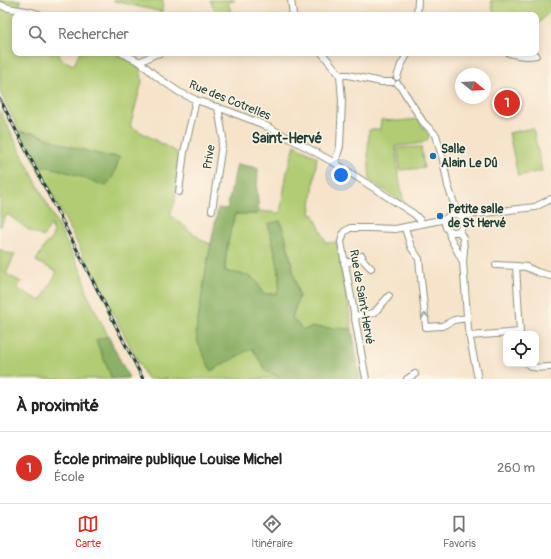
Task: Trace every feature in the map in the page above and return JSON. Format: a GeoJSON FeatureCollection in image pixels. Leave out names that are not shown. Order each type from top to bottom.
{"type":"FeatureCollection","features":[{"type":"Feature","properties":{"kind":"street"},"geometry":{"type":"LineString","coordinates":[[291,0],[293,12]]}},
{"type":"Feature","properties":{"kind":"street"},"geometry":{"type":"LineString","coordinates":[[418,0],[418,12]]}},
{"type":"Feature","properties":{"kind":"street"},"geometry":{"type":"LineString","coordinates":[[2,7],[33,12]]}},
{"type":"Feature","properties":{"kind":"street","name":"Rue des Cotrelles"},"geometry":{"type":"LineString","coordinates":[[128,56],[140,62],[157,77],[196,100],[262,124],[335,163],[414,214],[425,223]]}},
{"type":"Feature","properties":{"kind":"street"},"geometry":{"type":"LineString","coordinates":[[140,62],[151,56]]}},
{"type":"Feature","properties":{"kind":"street"},"geometry":{"type":"LineString","coordinates":[[324,56],[340,75],[342,101],[340,146],[335,163]]}},
{"type":"Feature","properties":{"kind":"street"},"geometry":{"type":"LineString","coordinates":[[392,82],[393,78],[397,77],[406,56]]}},
{"type":"Feature","properties":{"kind":"street"},"geometry":{"type":"LineString","coordinates":[[522,56],[533,56]]}},
{"type":"Feature","properties":{"kind":"street"},"geometry":{"type":"LineString","coordinates":[[340,75],[392,82],[395,85],[398,84],[402,87],[423,122],[436,135],[448,186],[463,227],[459,231],[454,232],[438,223],[425,223]]}},
{"type":"Feature","properties":{"kind":"street"},"geometry":{"type":"LineString","coordinates":[[397,77],[400,80],[398,84]]}},
{"type":"Feature","properties":{"kind":"street"},"geometry":{"type":"LineString","coordinates":[[179,192],[184,152],[196,100]]}},
{"type":"Feature","properties":{"kind":"street","name":"Prive"},"geometry":{"type":"LineString","coordinates":[[212,210],[223,138],[218,107]]}},
{"type":"Feature","properties":{"kind":"street"},"geometry":{"type":"LineString","coordinates":[[425,223],[446,219],[449,215],[460,216],[535,207],[551,199]]}},
{"type":"Feature","properties":{"kind":"street"},"geometry":{"type":"LineString","coordinates":[[446,219],[450,237],[463,262]]}},
{"type":"Feature","properties":{"kind":"street","name":"Rue de Saint-Hervé"},"geometry":{"type":"LineString","coordinates":[[366,379],[344,263],[341,242],[344,232],[350,228],[395,229],[425,223]]}},
{"type":"Feature","properties":{"kind":"street"},"geometry":{"type":"LineString","coordinates":[[405,228],[410,247],[419,259],[426,327],[442,326],[454,320],[467,318]]}},
{"type":"Feature","properties":{"kind":"street"},"geometry":{"type":"LineString","coordinates":[[459,231],[463,238],[463,262],[469,336],[478,379]]}},
{"type":"Feature","properties":{"kind":"street"},"geometry":{"type":"LineString","coordinates":[[344,263],[351,262],[361,257],[371,268]]}},
{"type":"Feature","properties":{"kind":"street"},"geometry":{"type":"LineString","coordinates":[[496,265],[526,267],[551,276]]}},
{"type":"Feature","properties":{"kind":"street"},"geometry":{"type":"LineString","coordinates":[[516,266],[520,331]]}},
{"type":"Feature","properties":{"kind":"street"},"geometry":{"type":"LineString","coordinates":[[354,316],[374,313],[389,296]]}},
{"type":"Feature","properties":{"kind":"street"},"geometry":{"type":"LineString","coordinates":[[469,336],[503,334]]}},
{"type":"Feature","properties":{"kind":"street"},"geometry":{"type":"LineString","coordinates":[[532,367],[551,367]]}},
{"type":"Feature","properties":{"kind":"street"},"geometry":{"type":"LineString","coordinates":[[407,379],[415,374]]}},
{"type":"Feature","properties":{"kind":"green space"},"geometry":{"type":"Polygon","coordinates":[[[0,0],[21,0],[19,12],[12,12],[12,56],[60,56],[60,59],[74,65],[78,56],[120,56],[141,69],[142,82],[130,126],[180,154],[175,202],[170,215],[203,241],[211,244],[196,332],[198,343],[252,348],[266,371],[279,377],[280,379],[147,379],[37,165],[63,171],[106,186],[120,157],[102,155],[68,146],[35,133],[20,132],[0,92],[0,0]]]}},
{"type":"Feature","properties":{"kind":"green space"},"geometry":{"type":"Polygon","coordinates":[[[163,0],[162,12],[114,1],[163,0]]]}},
{"type":"Feature","properties":{"kind":"green space"},"geometry":{"type":"Polygon","coordinates":[[[210,0],[235,0],[228,3],[231,11],[216,12],[210,0]]]}},
{"type":"Feature","properties":{"kind":"green space"},"geometry":{"type":"Polygon","coordinates":[[[491,0],[551,0],[551,10],[539,23],[539,12],[493,12],[491,0]]]}},
{"type":"Feature","properties":{"kind":"green space"},"geometry":{"type":"Polygon","coordinates":[[[0,111],[83,275],[87,294],[108,336],[96,340],[112,379],[0,379],[0,249],[6,253],[15,254],[6,274],[21,282],[17,289],[41,301],[57,272],[36,261],[47,242],[49,243],[54,233],[51,224],[43,237],[29,230],[7,214],[0,227],[0,111]]]}},
{"type":"Feature","properties":{"kind":"green space"},"geometry":{"type":"Polygon","coordinates":[[[418,119],[429,136],[428,139],[426,141],[411,145],[396,146],[398,173],[404,203],[370,181],[368,153],[369,130],[380,129],[381,120],[398,121],[418,119]]]}},
{"type":"Feature","properties":{"kind":"green space"},"geometry":{"type":"Polygon","coordinates":[[[533,128],[542,171],[518,176],[509,133],[533,128]]]}},
{"type":"Feature","properties":{"kind":"green space"},"geometry":{"type":"Polygon","coordinates":[[[20,132],[35,133],[68,146],[102,155],[120,157],[113,176],[106,186],[63,171],[37,165],[20,132]]]}},
{"type":"Feature","properties":{"kind":"green space"},"geometry":{"type":"Polygon","coordinates":[[[295,145],[317,157],[310,214],[314,215],[326,243],[337,242],[352,329],[313,327],[303,330],[292,318],[299,296],[285,235],[280,222],[268,224],[278,270],[279,287],[277,294],[263,294],[245,275],[225,271],[227,249],[235,214],[256,214],[259,211],[280,213],[287,172],[295,145]]]}},
{"type":"Feature","properties":{"kind":"green space"},"geometry":{"type":"Polygon","coordinates":[[[421,147],[424,168],[400,170],[398,148],[421,147]]]}},
{"type":"Feature","properties":{"kind":"green space"},"geometry":{"type":"Polygon","coordinates":[[[237,164],[258,168],[257,192],[259,211],[256,214],[235,214],[227,249],[225,271],[246,275],[254,279],[258,283],[263,294],[277,294],[279,287],[278,270],[268,224],[280,221],[285,235],[299,296],[292,318],[303,330],[313,327],[352,329],[360,379],[280,379],[279,377],[266,371],[252,348],[211,371],[198,343],[196,332],[218,208],[227,209],[237,164]]]}},
{"type":"Feature","properties":{"kind":"green space"},"geometry":{"type":"Polygon","coordinates":[[[108,336],[129,378],[112,379],[96,340],[108,336]]]}},
{"type":"Feature","properties":{"kind":"railway"},"geometry":{"type":"LineString","coordinates":[[0,99],[143,379]]}},
{"type":"Feature","properties":{"kind":"place","name":"École primaire publique Louise Michel"},"geometry":{"type":"Point","coordinates":[507,103]}},
{"type":"Feature","properties":{"kind":"place","name":"Salle Alain Le Dû"},"geometry":{"type":"Point","coordinates":[433,156]}},
{"type":"Feature","properties":{"kind":"place","name":"Petite salle de St Hervé"},"geometry":{"type":"Point","coordinates":[440,216]}},
{"type":"Feature","properties":{"kind":"district","name":"Saint-Hervé"},"geometry":{"type":"Point","coordinates":[287,138]}}]}
